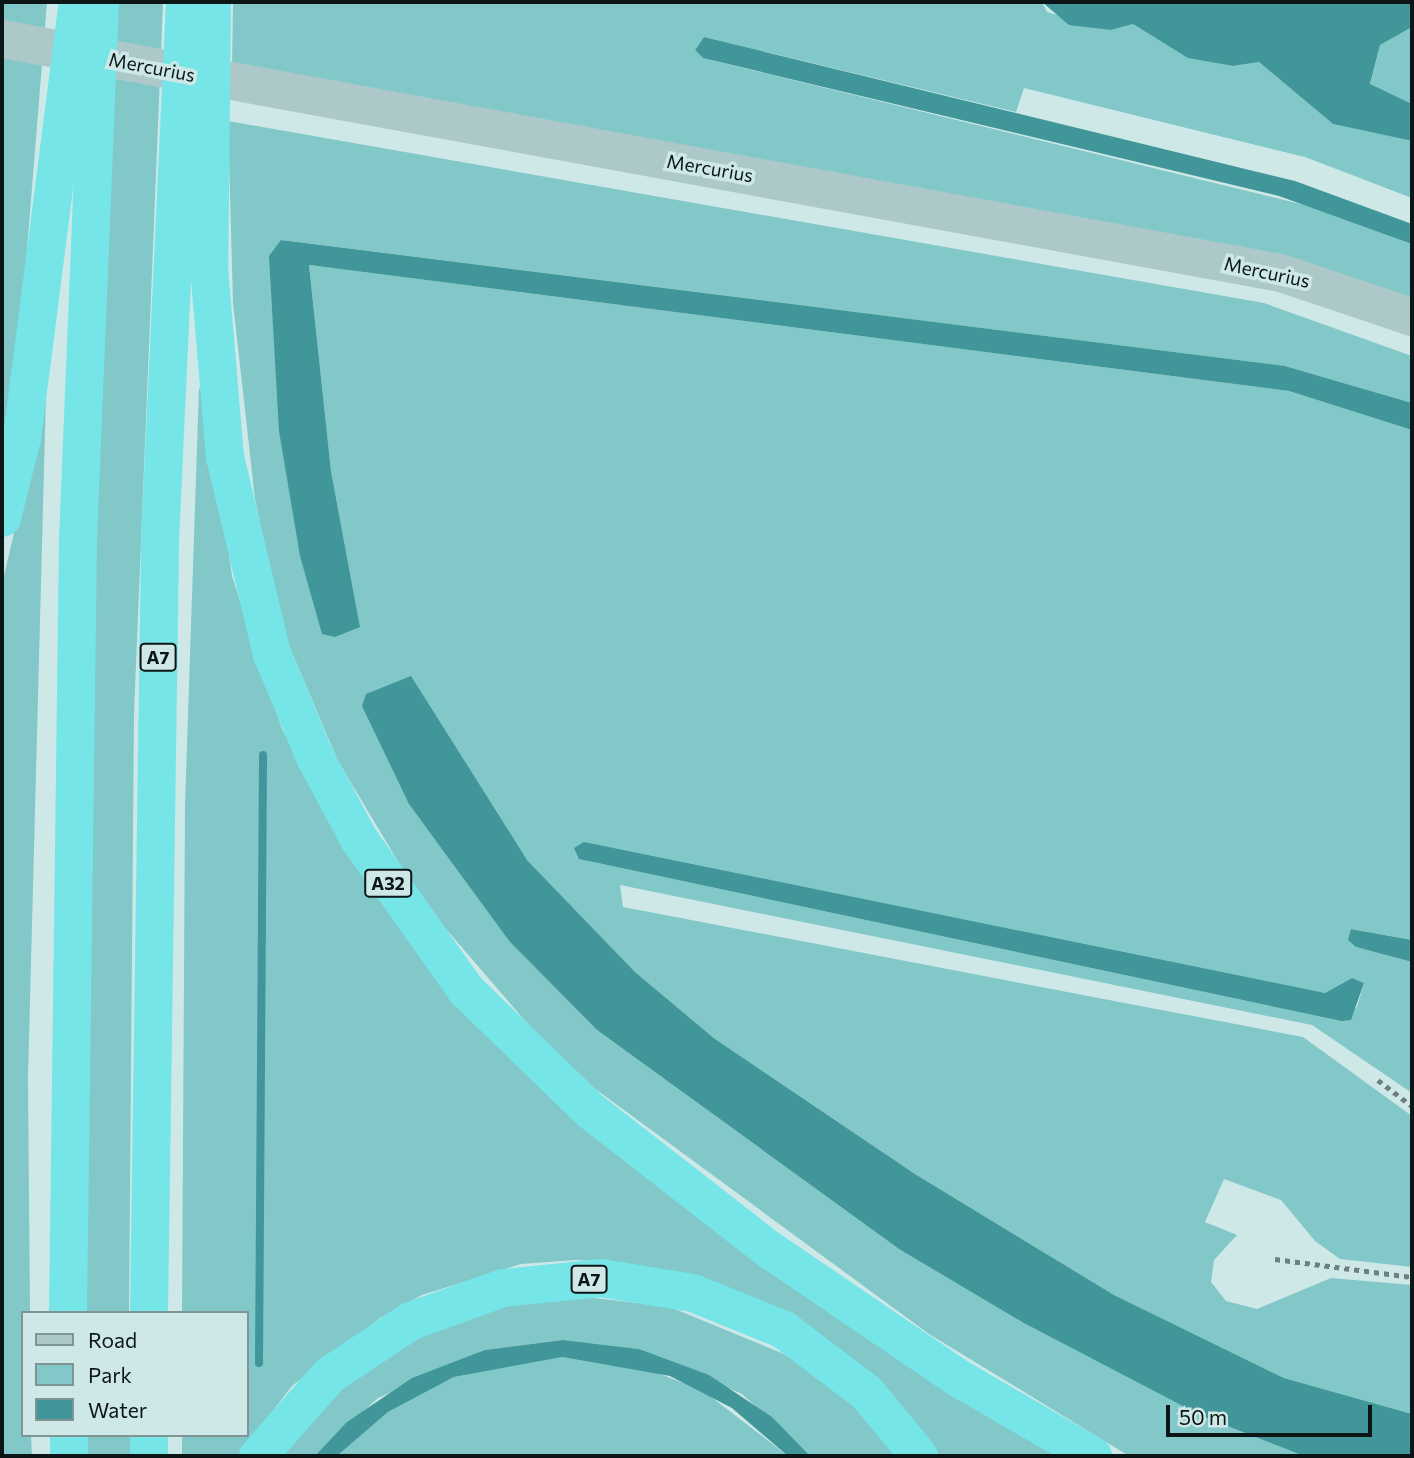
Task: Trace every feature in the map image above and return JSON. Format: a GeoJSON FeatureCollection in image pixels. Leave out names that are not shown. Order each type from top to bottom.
{"type":"FeatureCollection","features":[{"type":"Feature","properties":{"kind":"highway"},"geometry":{"type":"LineString","coordinates":[[2,517],[22,438],[78,2]]}},
{"type":"Feature","properties":{"kind":"highway"},"geometry":{"type":"LineString","coordinates":[[68,1311],[77,554],[100,2]]}},
{"type":"Feature","properties":{"kind":"highway","name":"A7"},"geometry":{"type":"LineString","coordinates":[[149,1311],[161,513],[184,2]]}},
{"type":"Feature","properties":{"kind":"highway","name":"A32"},"geometry":{"type":"LineString","coordinates":[[212,2],[209,281],[225,457],[272,654],[359,839],[467,989],[591,1111],[767,1248],[960,1379],[1093,1456]]}},
{"type":"Feature","properties":{"kind":"highway","name":"A7"},"geometry":{"type":"LineString","coordinates":[[258,1456],[330,1375],[411,1321],[503,1288],[601,1278],[693,1293],[784,1330],[867,1393],[919,1456]]}},
{"type":"Feature","properties":{"kind":"highway"},"geometry":{"type":"LineString","coordinates":[[69,1437],[69,1456]]}},
{"type":"Feature","properties":{"kind":"highway"},"geometry":{"type":"LineString","coordinates":[[149,1437],[149,1456]]}},
{"type":"Feature","properties":{"kind":"street","name":"Mercurius"},"geometry":{"type":"LineString","coordinates":[[2,39],[1281,273],[1412,317]]}},
{"type":"Feature","properties":{"kind":"path"},"geometry":{"type":"LineString","coordinates":[[1378,1080],[1412,1106]]}},
{"type":"Feature","properties":{"kind":"path"},"geometry":{"type":"LineString","coordinates":[[1275,1259],[1412,1277]]}},
{"type":"Feature","properties":{"kind":"green space"},"geometry":{"type":"Polygon","coordinates":[[[2,2],[47,2],[15,398],[2,458],[2,2]]]}},
{"type":"Feature","properties":{"kind":"green space"},"geometry":{"type":"Polygon","coordinates":[[[117,2],[163,2],[134,714],[129,1311],[85,1311],[94,501],[117,2]]]}},
{"type":"Feature","properties":{"kind":"green space"},"geometry":{"type":"Polygon","coordinates":[[[233,2],[1042,2],[1047,12],[1111,30],[1133,24],[1189,58],[1233,66],[1259,62],[1333,124],[1412,141],[1412,198],[1305,157],[1024,88],[1016,112],[704,37],[695,50],[703,58],[1325,210],[1412,244],[1412,303],[232,69],[233,2]]]}},
{"type":"Feature","properties":{"kind":"green space"},"geometry":{"type":"Polygon","coordinates":[[[1412,27],[1412,104],[1370,85],[1380,45],[1412,27]]]}},
{"type":"Feature","properties":{"kind":"green space"},"geometry":{"type":"Polygon","coordinates":[[[228,121],[1264,303],[1412,356],[1412,403],[1285,366],[281,240],[360,627],[331,471],[309,265],[1289,391],[1412,430],[1412,940],[1352,929],[1356,947],[1412,962],[1412,1093],[1312,1025],[620,885],[623,907],[1303,1037],[1412,1116],[1412,1267],[1340,1259],[1315,1241],[1281,1200],[1224,1179],[1205,1222],[1237,1235],[1214,1260],[1211,1282],[1226,1301],[1257,1309],[1331,1278],[1412,1285],[1412,1414],[1284,1378],[1114,1295],[915,1174],[715,1039],[635,972],[527,860],[488,802],[510,942],[597,1030],[899,1249],[1202,1416],[1304,1456],[1129,1456],[929,1334],[564,1066],[421,900],[338,761],[282,629],[255,499],[233,303],[228,121]],[[579,859],[1341,1021],[1357,1007],[1364,983],[1352,978],[1325,993],[579,859]]]}},
{"type":"Feature","properties":{"kind":"green space"},"geometry":{"type":"Polygon","coordinates":[[[199,388],[206,394],[232,576],[282,729],[344,842],[425,962],[1068,1456],[934,1456],[891,1399],[626,1263],[576,1260],[521,1264],[422,1295],[380,1318],[292,1386],[238,1456],[182,1456],[182,1437],[248,1437],[248,1311],[182,1311],[185,804],[199,388]]]}},
{"type":"Feature","properties":{"kind":"green space"},"geometry":{"type":"Polygon","coordinates":[[[46,393],[28,1078],[30,1311],[21,1311],[21,1437],[31,1437],[32,1456],[2,1456],[2,585],[46,393]]]}},
{"type":"Feature","properties":{"kind":"green space"},"geometry":{"type":"Polygon","coordinates":[[[570,1295],[670,1307],[784,1354],[856,1405],[895,1456],[810,1456],[742,1394],[639,1349],[563,1340],[485,1350],[378,1398],[315,1456],[279,1456],[319,1406],[407,1341],[485,1310],[570,1295]]]}},
{"type":"Feature","properties":{"kind":"green space"},"geometry":{"type":"Polygon","coordinates":[[[563,1357],[636,1365],[702,1390],[788,1456],[337,1456],[388,1412],[454,1377],[563,1357]]]}},
{"type":"Feature","properties":{"kind":"green space"},"geometry":{"type":"Polygon","coordinates":[[[84,1437],[130,1437],[130,1456],[84,1456],[84,1437]]]}},
{"type":"Feature","properties":{"kind":"water"},"geometry":{"type":"Polygon","coordinates":[[[1042,2],[1412,2],[1412,27],[1380,45],[1370,84],[1412,104],[1412,141],[1333,124],[1259,62],[1233,66],[1188,58],[1133,24],[1111,30],[1069,25],[1042,2]]]}},
{"type":"Feature","properties":{"kind":"water"},"geometry":{"type":"Polygon","coordinates":[[[704,37],[1295,181],[1412,224],[1412,244],[1279,196],[703,58],[695,50],[704,37]]]}},
{"type":"Feature","properties":{"kind":"water"},"geometry":{"type":"Polygon","coordinates":[[[281,240],[1285,366],[1412,403],[1412,430],[1289,391],[309,265],[331,471],[360,627],[335,637],[322,634],[300,556],[279,431],[269,256],[281,240]]]}},
{"type":"Feature","properties":{"kind":"water"},"geometry":{"type":"Polygon","coordinates":[[[411,676],[527,860],[635,972],[715,1039],[915,1174],[1114,1295],[1284,1378],[1412,1414],[1412,1456],[1304,1456],[1202,1416],[1024,1323],[899,1249],[597,1030],[510,942],[409,804],[362,706],[366,694],[411,676]]]}},
{"type":"Feature","properties":{"kind":"water"},"geometry":{"type":"Polygon","coordinates":[[[584,842],[1325,993],[1352,978],[1364,983],[1351,1020],[1341,1021],[579,859],[574,848],[584,842]]]}},
{"type":"Feature","properties":{"kind":"water"},"geometry":{"type":"Polygon","coordinates":[[[1351,929],[1412,940],[1412,962],[1356,947],[1348,940],[1351,929]]]}},
{"type":"Feature","properties":{"kind":"water"},"geometry":{"type":"Polygon","coordinates":[[[563,1340],[639,1349],[709,1375],[772,1417],[810,1456],[788,1456],[732,1408],[670,1376],[563,1357],[454,1377],[388,1412],[337,1456],[315,1456],[347,1422],[412,1378],[485,1350],[563,1340]]]}},
{"type":"Feature","properties":{"kind":"waterway"},"geometry":{"type":"LineString","coordinates":[[259,1363],[263,755]]}}]}
